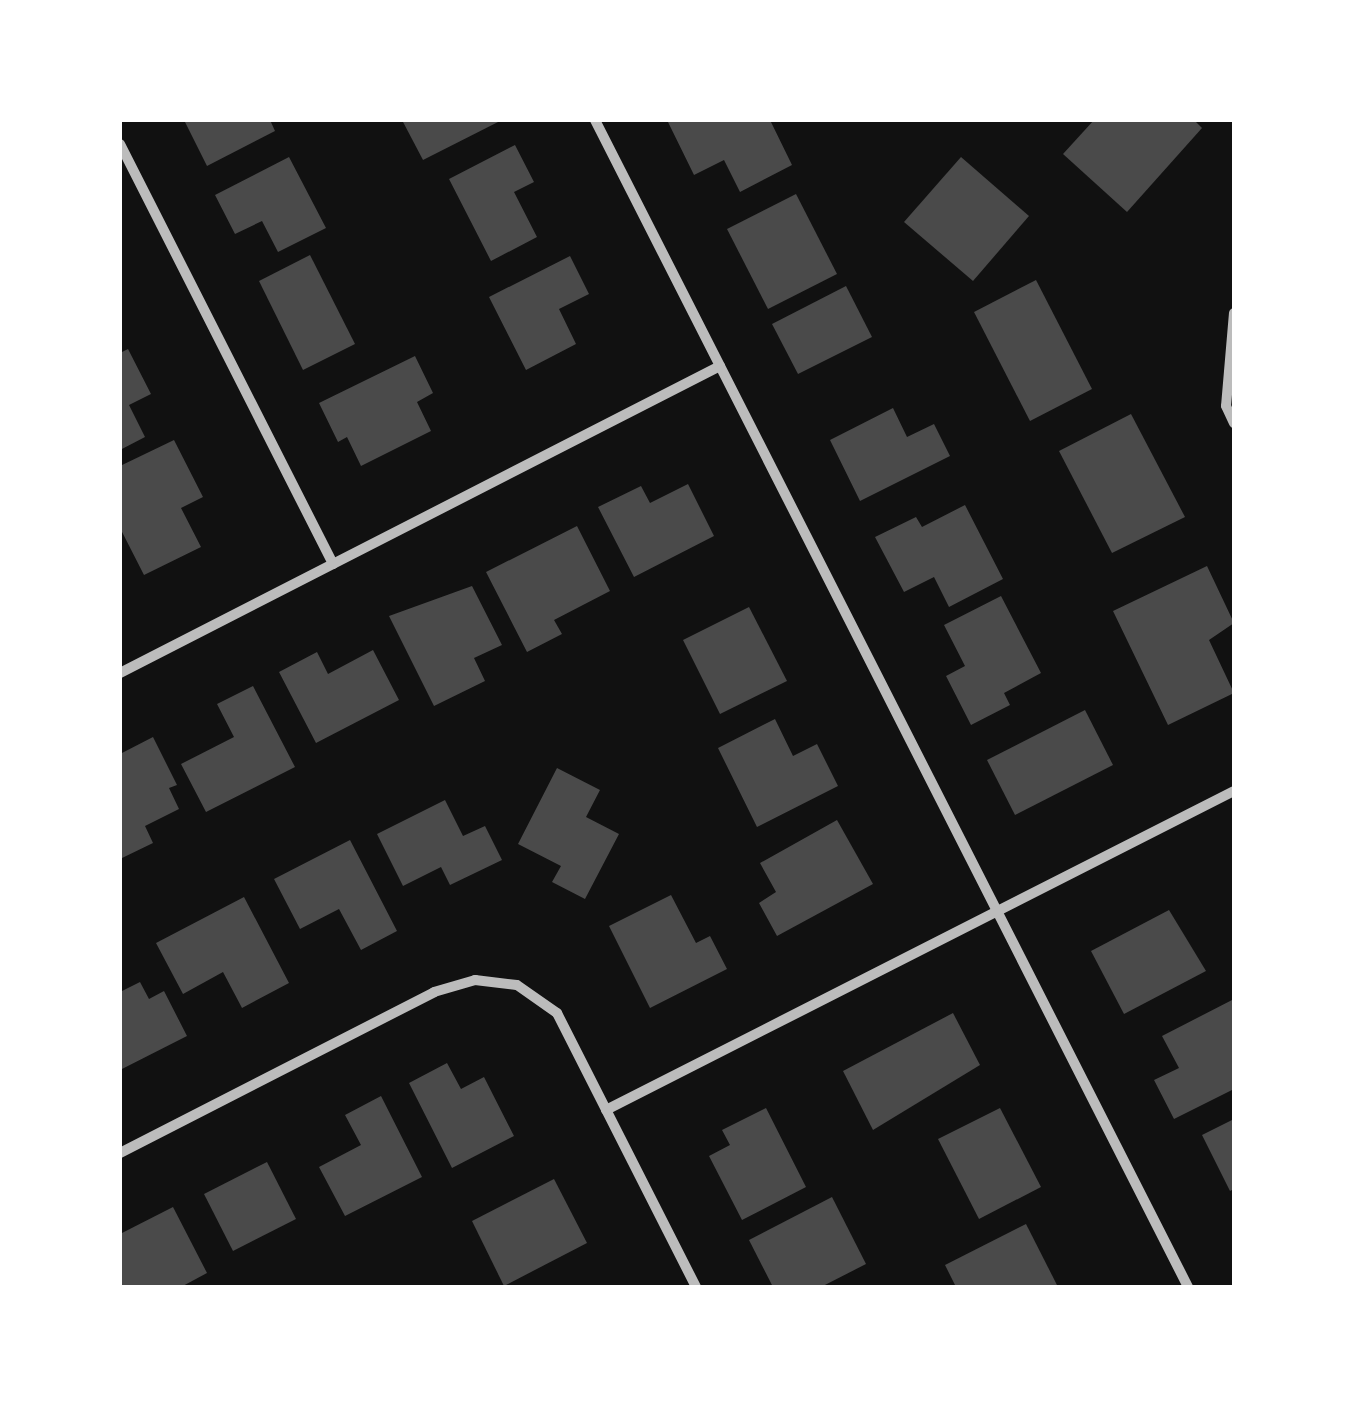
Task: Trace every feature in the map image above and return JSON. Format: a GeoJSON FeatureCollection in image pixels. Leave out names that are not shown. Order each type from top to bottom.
{"type":"FeatureCollection","features":[{"type":"Feature","properties":{"kind":"street"},"geometry":{"type":"LineString","coordinates":[[595,120],[1188,1287]]}},
{"type":"Feature","properties":{"kind":"street"},"geometry":{"type":"LineString","coordinates":[[120,144],[333,564]]}},
{"type":"Feature","properties":{"kind":"street"},"geometry":{"type":"LineString","coordinates":[[1234,313],[1226,406],[1234,423]]}},
{"type":"Feature","properties":{"kind":"street"},"geometry":{"type":"LineString","coordinates":[[120,673],[720,366]]}},
{"type":"Feature","properties":{"kind":"street"},"geometry":{"type":"LineString","coordinates":[[606,1110],[1234,791]]}},
{"type":"Feature","properties":{"kind":"street"},"geometry":{"type":"LineString","coordinates":[[120,1153],[434,992],[475,980],[518,985],[557,1014],[696,1287]]}},
{"type":"Feature","properties":{"kind":"building"},"geometry":{"type":"Polygon","coordinates":[[[184,120],[270,120],[275,131],[207,166],[184,120]]]}},
{"type":"Feature","properties":{"kind":"building"},"geometry":{"type":"Polygon","coordinates":[[[402,120],[502,120],[423,160],[402,120]]]}},
{"type":"Feature","properties":{"kind":"building"},"geometry":{"type":"Polygon","coordinates":[[[667,120],[770,120],[792,165],[740,192],[724,160],[694,175],[667,120]]]}},
{"type":"Feature","properties":{"kind":"building"},"geometry":{"type":"Polygon","coordinates":[[[1094,120],[1194,120],[1202,128],[1127,212],[1063,154],[1094,120]]]}},
{"type":"Feature","properties":{"kind":"building"},"geometry":{"type":"Polygon","coordinates":[[[515,145],[534,182],[514,192],[537,237],[491,261],[449,179],[515,145]]]}},
{"type":"Feature","properties":{"kind":"building"},"geometry":{"type":"Polygon","coordinates":[[[289,157],[326,228],[278,252],[262,221],[235,234],[215,195],[289,157]]]}},
{"type":"Feature","properties":{"kind":"building"},"geometry":{"type":"Polygon","coordinates":[[[961,157],[1029,216],[973,281],[904,222],[961,157]]]}},
{"type":"Feature","properties":{"kind":"building"},"geometry":{"type":"Polygon","coordinates":[[[796,194],[837,274],[768,309],[727,229],[796,194]]]}},
{"type":"Feature","properties":{"kind":"building"},"geometry":{"type":"Polygon","coordinates":[[[310,255],[355,344],[303,370],[259,281],[310,255]]]}},
{"type":"Feature","properties":{"kind":"building"},"geometry":{"type":"Polygon","coordinates":[[[570,256],[589,294],[559,309],[576,344],[526,370],[489,297],[570,256]]]}},
{"type":"Feature","properties":{"kind":"building"},"geometry":{"type":"Polygon","coordinates":[[[1036,280],[1092,389],[1030,421],[974,312],[1036,280]]]}},
{"type":"Feature","properties":{"kind":"building"},"geometry":{"type":"Polygon","coordinates":[[[846,286],[872,337],[798,374],[772,324],[846,286]]]}},
{"type":"Feature","properties":{"kind":"building"},"geometry":{"type":"Polygon","coordinates":[[[128,349],[151,394],[129,405],[145,437],[120,450],[120,353],[128,349]]]}},
{"type":"Feature","properties":{"kind":"building"},"geometry":{"type":"Polygon","coordinates":[[[415,356],[433,393],[417,402],[431,431],[361,466],[347,437],[338,442],[319,403],[415,356]]]}},
{"type":"Feature","properties":{"kind":"building"},"geometry":{"type":"Polygon","coordinates":[[[893,408],[907,437],[934,424],[950,456],[860,501],[830,440],[893,408]]]}},
{"type":"Feature","properties":{"kind":"building"},"geometry":{"type":"Polygon","coordinates":[[[1131,414],[1185,517],[1112,553],[1059,451],[1131,414]]]}},
{"type":"Feature","properties":{"kind":"building"},"geometry":{"type":"Polygon","coordinates":[[[174,440],[203,497],[181,508],[201,547],[144,575],[120,528],[120,466],[174,440]]]}},
{"type":"Feature","properties":{"kind":"building"},"geometry":{"type":"Polygon","coordinates":[[[688,484],[714,536],[634,577],[598,507],[641,486],[650,503],[688,484]]]}},
{"type":"Feature","properties":{"kind":"building"},"geometry":{"type":"Polygon","coordinates":[[[965,505],[1003,579],[949,607],[934,577],[904,592],[875,537],[916,517],[922,527],[965,505]]]}},
{"type":"Feature","properties":{"kind":"building"},"geometry":{"type":"Polygon","coordinates":[[[577,526],[610,591],[554,620],[562,634],[527,652],[486,572],[577,526]]]}},
{"type":"Feature","properties":{"kind":"building"},"geometry":{"type":"Polygon","coordinates":[[[1207,566],[1234,623],[1209,640],[1234,693],[1168,725],[1113,611],[1207,566]]]}},
{"type":"Feature","properties":{"kind":"building"},"geometry":{"type":"Polygon","coordinates":[[[472,586],[502,645],[474,658],[485,681],[434,706],[389,616],[472,586]]]}},
{"type":"Feature","properties":{"kind":"building"},"geometry":{"type":"Polygon","coordinates":[[[1001,596],[1041,673],[1004,693],[1010,705],[971,725],[946,676],[965,666],[944,625],[1001,596]]]}},
{"type":"Feature","properties":{"kind":"building"},"geometry":{"type":"Polygon","coordinates":[[[749,607],[787,681],[720,714],[683,640],[749,607]]]}},
{"type":"Feature","properties":{"kind":"building"},"geometry":{"type":"Polygon","coordinates":[[[373,650],[399,700],[316,743],[279,672],[317,652],[328,674],[373,650]]]}},
{"type":"Feature","properties":{"kind":"building"},"geometry":{"type":"Polygon","coordinates":[[[253,686],[295,767],[206,812],[181,764],[234,737],[217,704],[253,686]]]}},
{"type":"Feature","properties":{"kind":"building"},"geometry":{"type":"Polygon","coordinates":[[[1085,710],[1113,765],[1015,815],[987,760],[1085,710]]]}},
{"type":"Feature","properties":{"kind":"building"},"geometry":{"type":"Polygon","coordinates":[[[775,719],[793,756],[817,744],[838,786],[757,827],[718,748],[775,719]]]}},
{"type":"Feature","properties":{"kind":"building"},"geometry":{"type":"Polygon","coordinates":[[[153,737],[177,785],[169,788],[179,809],[145,826],[153,843],[120,859],[120,754],[153,737]]]}},
{"type":"Feature","properties":{"kind":"building"},"geometry":{"type":"Polygon","coordinates":[[[557,768],[600,790],[586,817],[619,834],[585,899],[552,882],[561,866],[518,844],[557,768]]]}},
{"type":"Feature","properties":{"kind":"building"},"geometry":{"type":"Polygon","coordinates":[[[445,800],[463,836],[485,826],[502,860],[450,885],[441,867],[403,886],[377,834],[445,800]]]}},
{"type":"Feature","properties":{"kind":"building"},"geometry":{"type":"Polygon","coordinates":[[[837,820],[873,884],[777,936],[759,903],[776,892],[760,863],[837,820]]]}},
{"type":"Feature","properties":{"kind":"building"},"geometry":{"type":"Polygon","coordinates":[[[350,840],[397,931],[361,950],[339,909],[300,929],[274,879],[350,840]]]}},
{"type":"Feature","properties":{"kind":"building"},"geometry":{"type":"Polygon","coordinates":[[[671,895],[696,943],[710,936],[727,969],[650,1008],[609,926],[671,895]]]}},
{"type":"Feature","properties":{"kind":"building"},"geometry":{"type":"Polygon","coordinates":[[[244,897],[289,983],[242,1008],[223,972],[183,994],[156,943],[244,897]]]}},
{"type":"Feature","properties":{"kind":"building"},"geometry":{"type":"Polygon","coordinates":[[[1169,910],[1206,971],[1124,1014],[1091,951],[1169,910]]]}},
{"type":"Feature","properties":{"kind":"building"},"geometry":{"type":"Polygon","coordinates":[[[140,982],[149,999],[164,991],[187,1036],[120,1070],[120,992],[140,982]]]}},
{"type":"Feature","properties":{"kind":"building"},"geometry":{"type":"Polygon","coordinates":[[[1234,999],[1234,1089],[1174,1119],[1154,1080],[1179,1068],[1162,1036],[1234,999]]]}},
{"type":"Feature","properties":{"kind":"building"},"geometry":{"type":"Polygon","coordinates":[[[953,1013],[980,1065],[873,1130],[843,1071],[953,1013]]]}},
{"type":"Feature","properties":{"kind":"building"},"geometry":{"type":"Polygon","coordinates":[[[447,1063],[461,1089],[484,1077],[514,1136],[452,1168],[409,1083],[447,1063]]]}},
{"type":"Feature","properties":{"kind":"building"},"geometry":{"type":"Polygon","coordinates":[[[381,1096],[422,1177],[345,1216],[319,1167],[361,1145],[345,1115],[381,1096]]]}},
{"type":"Feature","properties":{"kind":"building"},"geometry":{"type":"Polygon","coordinates":[[[766,1108],[806,1187],[742,1220],[709,1156],[730,1145],[722,1130],[766,1108]]]}},
{"type":"Feature","properties":{"kind":"building"},"geometry":{"type":"Polygon","coordinates":[[[1000,1108],[1041,1187],[979,1219],[938,1139],[1000,1108]]]}},
{"type":"Feature","properties":{"kind":"building"},"geometry":{"type":"Polygon","coordinates":[[[1234,1119],[1234,1189],[1230,1191],[1202,1135],[1234,1119]]]}},
{"type":"Feature","properties":{"kind":"building"},"geometry":{"type":"Polygon","coordinates":[[[267,1162],[296,1219],[233,1251],[204,1194],[267,1162]]]}},
{"type":"Feature","properties":{"kind":"building"},"geometry":{"type":"Polygon","coordinates":[[[554,1179],[587,1243],[504,1286],[472,1221],[554,1179]]]}},
{"type":"Feature","properties":{"kind":"building"},"geometry":{"type":"Polygon","coordinates":[[[832,1197],[866,1264],[821,1287],[773,1287],[749,1240],[832,1197]]]}},
{"type":"Feature","properties":{"kind":"building"},"geometry":{"type":"Polygon","coordinates":[[[173,1207],[207,1273],[181,1287],[120,1287],[120,1234],[173,1207]]]}},
{"type":"Feature","properties":{"kind":"building"},"geometry":{"type":"Polygon","coordinates":[[[1026,1224],[1058,1287],[956,1287],[945,1265],[1026,1224]]]}}]}
